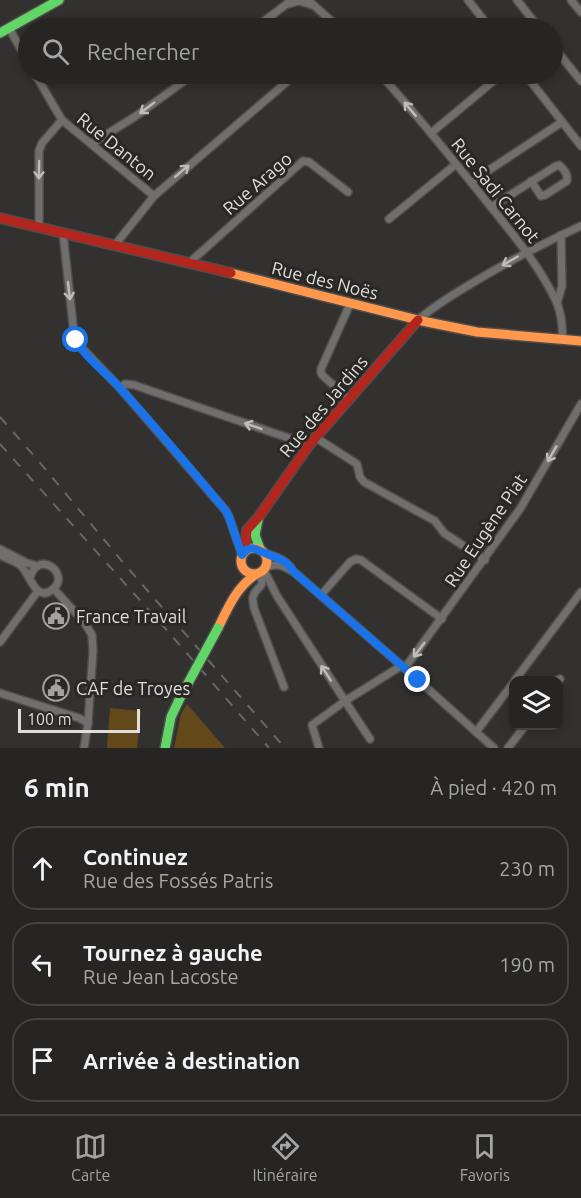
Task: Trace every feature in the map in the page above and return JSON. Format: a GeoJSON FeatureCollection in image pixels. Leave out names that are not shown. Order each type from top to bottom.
{"type":"FeatureCollection","features":[{"type":"Feature","properties":{"kind":"street"},"geometry":{"type":"LineString","coordinates":[[27,18],[59,0]]}},
{"type":"Feature","properties":{"kind":"street"},"geometry":{"type":"LineString","coordinates":[[468,0],[482,18]]}},
{"type":"Feature","properties":{"kind":"street"},"geometry":{"type":"LineString","coordinates":[[517,0],[531,18]]}},
{"type":"Feature","properties":{"kind":"street"},"geometry":{"type":"LineString","coordinates":[[571,0],[581,12]]}},
{"type":"Feature","properties":{"kind":"street"},"geometry":{"type":"LineString","coordinates":[[268,18],[290,2],[299,1],[311,2],[328,18]]}},
{"type":"Feature","properties":{"kind":"street"},"geometry":{"type":"LineString","coordinates":[[18,23],[5,31],[18,49]]}},
{"type":"Feature","properties":{"kind":"street"},"geometry":{"type":"LineString","coordinates":[[563,59],[581,81]]}},
{"type":"Feature","properties":{"kind":"street","name":"Rue Danton"},"geometry":{"type":"LineString","coordinates":[[41,84],[62,120],[154,196]]}},
{"type":"Feature","properties":{"kind":"street"},"geometry":{"type":"LineString","coordinates":[[91,144],[136,116],[180,84]]}},
{"type":"Feature","properties":{"kind":"street"},"geometry":{"type":"LineString","coordinates":[[115,245],[154,196],[284,84]]}},
{"type":"Feature","properties":{"kind":"street","name":"Rue Sadi Carnot"},"geometry":{"type":"LineString","coordinates":[[389,84],[527,252],[557,303],[563,333],[562,339]]}},
{"type":"Feature","properties":{"kind":"street"},"geometry":{"type":"LineString","coordinates":[[431,133],[490,84]]}},
{"type":"Feature","properties":{"kind":"street"},"geometry":{"type":"LineString","coordinates":[[533,84],[581,147]]}},
{"type":"Feature","properties":{"kind":"street"},"geometry":{"type":"LineString","coordinates":[[39,227],[39,151],[42,143],[62,120]]}},
{"type":"Feature","properties":{"kind":"street"},"geometry":{"type":"LineString","coordinates":[[471,182],[562,122]]}},
{"type":"Feature","properties":{"kind":"street","name":"Rue Arago"},"geometry":{"type":"LineString","coordinates":[[189,263],[303,161],[309,162],[348,192]]}},
{"type":"Feature","properties":{"kind":"street"},"geometry":{"type":"LineString","coordinates":[[389,219],[456,164]]}},
{"type":"Feature","properties":{"kind":"street"},"geometry":{"type":"LineString","coordinates":[[491,207],[556,166],[559,165],[568,177],[567,181],[541,196],[531,182]]}},
{"type":"Feature","properties":{"kind":"street","name":"Rue des Noës"},"geometry":{"type":"LineString","coordinates":[[0,218],[418,320],[477,332],[581,341]]}},
{"type":"Feature","properties":{"kind":"street"},"geometry":{"type":"LineString","coordinates":[[418,320],[432,308],[478,279],[581,226]]}},
{"type":"Feature","properties":{"kind":"street"},"geometry":{"type":"LineString","coordinates":[[63,233],[68,290],[76,340],[226,511],[243,553],[236,594]]}},
{"type":"Feature","properties":{"kind":"street"},"geometry":{"type":"LineString","coordinates":[[557,303],[562,286],[561,236]]}},
{"type":"Feature","properties":{"kind":"street"},"geometry":{"type":"LineString","coordinates":[[349,399],[323,376],[321,369],[350,304]]}},
{"type":"Feature","properties":{"kind":"street","name":"Rue des Jardins"},"geometry":{"type":"LineString","coordinates":[[243,553],[247,530],[258,518],[312,441],[418,320]]}},
{"type":"Feature","properties":{"kind":"street"},"geometry":{"type":"LineString","coordinates":[[120,388],[125,384],[134,385],[312,441],[357,464],[360,477],[364,482],[435,521],[444,533],[484,560]]}},
{"type":"Feature","properties":{"kind":"street","name":"Rue Eugène Piat"},"geometry":{"type":"LineString","coordinates":[[403,667],[442,618],[520,509],[581,404]]}},
{"type":"Feature","properties":{"kind":"street"},"geometry":{"type":"LineString","coordinates":[[258,518],[255,537],[267,560],[261,571],[262,585],[252,599],[284,687]]}},
{"type":"Feature","properties":{"kind":"street"},"geometry":{"type":"LineString","coordinates":[[243,553],[252,548],[284,560],[294,572],[494,748]]}},
{"type":"Feature","properties":{"kind":"street"},"geometry":{"type":"LineString","coordinates":[[0,549],[37,566]]}},
{"type":"Feature","properties":{"kind":"street"},"geometry":{"type":"LineString","coordinates":[[0,555],[19,564],[38,591],[49,592],[54,589],[58,579],[54,568],[43,564],[32,571],[30,578]]}},
{"type":"Feature","properties":{"kind":"street"},"geometry":{"type":"LineString","coordinates":[[321,595],[350,562],[356,559],[442,618]]}},
{"type":"Feature","properties":{"kind":"street"},"geometry":{"type":"LineString","coordinates":[[165,748],[171,717],[236,594],[246,581],[276,564],[294,572]]}},
{"type":"Feature","properties":{"kind":"street"},"geometry":{"type":"LineString","coordinates":[[241,566],[247,573],[261,571]]}},
{"type":"Feature","properties":{"kind":"street"},"geometry":{"type":"LineString","coordinates":[[261,571],[370,739]]}},
{"type":"Feature","properties":{"kind":"street"},"geometry":{"type":"LineString","coordinates":[[54,589],[84,622],[92,635],[88,723],[84,748]]}},
{"type":"Feature","properties":{"kind":"street"},"geometry":{"type":"LineString","coordinates":[[0,642],[38,591]]}},
{"type":"Feature","properties":{"kind":"street"},"geometry":{"type":"LineString","coordinates":[[518,676],[581,592]]}},
{"type":"Feature","properties":{"kind":"street"},"geometry":{"type":"LineString","coordinates":[[319,748],[312,725],[345,701],[403,667]]}},
{"type":"Feature","properties":{"kind":"street"},"geometry":{"type":"LineString","coordinates":[[476,732],[509,688]]}},
{"type":"Feature","properties":{"kind":"street"},"geometry":{"type":"LineString","coordinates":[[0,693],[79,718],[88,723]]}},
{"type":"Feature","properties":{"kind":"street"},"geometry":{"type":"LineString","coordinates":[[508,748],[522,730]]}},
{"type":"Feature","properties":{"kind":"shaded area"},"geometry":{"type":"Polygon","coordinates":[[[187,704],[225,748],[174,748],[181,714],[187,704]]]}},
{"type":"Feature","properties":{"kind":"shaded area"},"geometry":{"type":"Polygon","coordinates":[[[110,708],[141,711],[137,748],[107,748],[110,708]]]}},
{"type":"Feature","properties":{"kind":"railway"},"geometry":{"type":"LineString","coordinates":[[0,417],[285,748]]}},
{"type":"Feature","properties":{"kind":"railway"},"geometry":{"type":"LineString","coordinates":[[0,444],[269,748]]}},
{"type":"Feature","properties":{"kind":"traffic: fast"},"geometry":{"type":"LineString","coordinates":[[27,18],[59,0]]}},
{"type":"Feature","properties":{"kind":"traffic: fast"},"geometry":{"type":"LineString","coordinates":[[0,33],[18,23]]}},
{"type":"Feature","properties":{"kind":"traffic: fast"},"geometry":{"type":"LineString","coordinates":[[258,520],[255,535],[260,549]]}},
{"type":"Feature","properties":{"kind":"traffic: fast"},"geometry":{"type":"LineString","coordinates":[[180,698],[218,628]]}},
{"type":"Feature","properties":{"kind":"traffic: fast"},"geometry":{"type":"LineString","coordinates":[[165,748],[171,717],[180,698]]}},
{"type":"Feature","properties":{"kind":"traffic: slow"},"geometry":{"type":"LineString","coordinates":[[231,273],[422,321],[477,332],[581,341]]}},
{"type":"Feature","properties":{"kind":"traffic: slow"},"geometry":{"type":"LineString","coordinates":[[254,548],[263,552],[267,561],[263,570],[254,574],[245,570],[241,561],[245,552],[254,548]]}},
{"type":"Feature","properties":{"kind":"traffic: slow"},"geometry":{"type":"LineString","coordinates":[[218,628],[238,592],[255,575]]}},
{"type":"Feature","properties":{"kind":"traffic: jam"},"geometry":{"type":"LineString","coordinates":[[0,218],[231,273]]}},
{"type":"Feature","properties":{"kind":"traffic: jam"},"geometry":{"type":"LineString","coordinates":[[245,551],[247,530],[258,518],[309,445],[418,320]]}},
{"type":"Feature","properties":{"kind":"place","name":"France Travail"},"geometry":{"type":"Point","coordinates":[56,616]}},
{"type":"Feature","properties":{"kind":"place","name":"CAF de Troyes"},"geometry":{"type":"Point","coordinates":[56,688]}},
{"type":"Feature","properties":{"kind":"route"},"geometry":{"type":"LineString","coordinates":[[76,340],[88,356],[112,379],[168,442],[226,511],[242,555],[248,549],[256,548],[284,560],[294,572],[418,680]]}}]}
